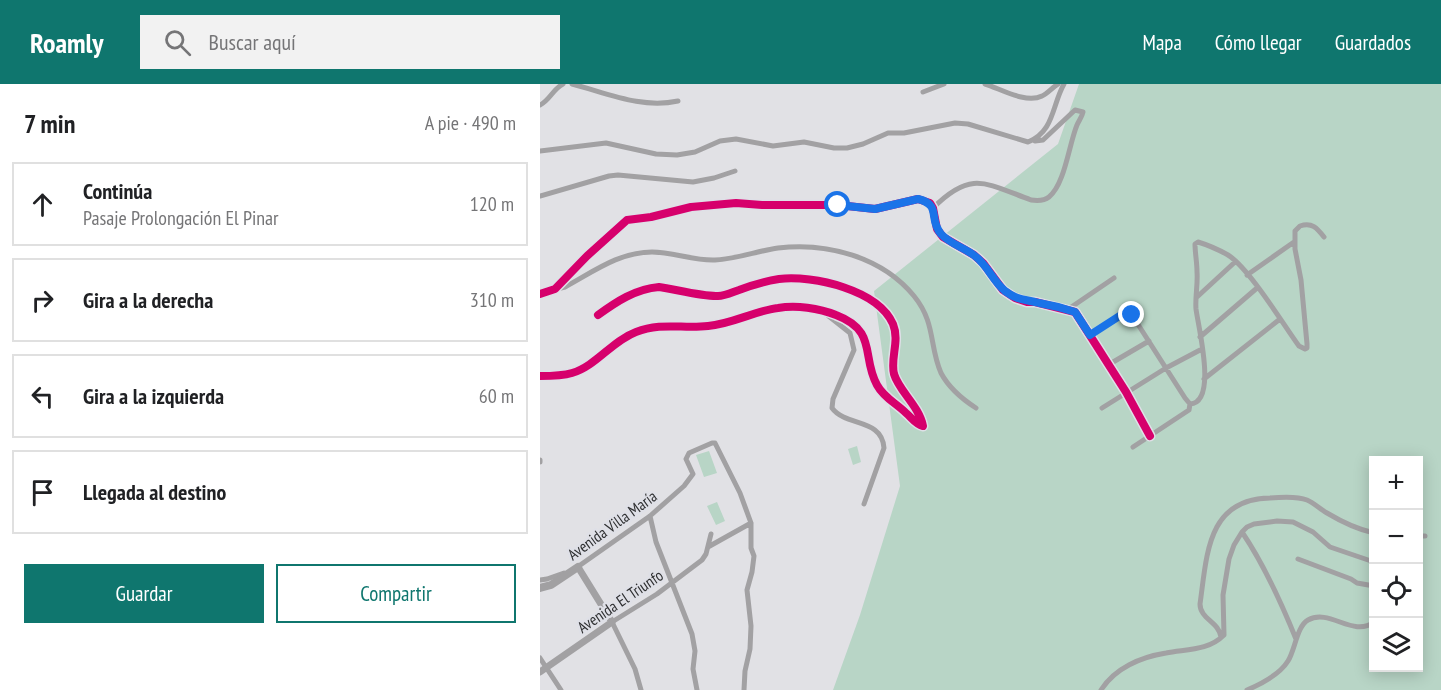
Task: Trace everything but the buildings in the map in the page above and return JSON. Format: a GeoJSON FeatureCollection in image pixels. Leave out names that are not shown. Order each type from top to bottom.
{"type":"FeatureCollection","features":[{"type":"Feature","properties":{"kind":"main road","name":"Avenida Villa María"},"geometry":{"type":"LineString","coordinates":[[540,588],[551,585],[578,567]]}},
{"type":"Feature","properties":{"kind":"street"},"geometry":{"type":"LineString","coordinates":[[540,105],[548,101],[563,84]]}},
{"type":"Feature","properties":{"kind":"street"},"geometry":{"type":"LineString","coordinates":[[572,84],[639,103],[659,104],[678,101]]}},
{"type":"Feature","properties":{"kind":"street"},"geometry":{"type":"LineString","coordinates":[[922,92],[944,84]]}},
{"type":"Feature","properties":{"kind":"street"},"geometry":{"type":"LineString","coordinates":[[985,84],[1025,98],[1033,98],[1042,96],[1058,84]]}},
{"type":"Feature","properties":{"kind":"street"},"geometry":{"type":"LineString","coordinates":[[1028,141],[1035,139],[1047,129],[1064,84]]}},
{"type":"Feature","properties":{"kind":"street"},"geometry":{"type":"LineString","coordinates":[[540,152],[606,143],[656,154],[677,155],[695,152],[720,141],[736,139],[773,147],[804,142],[847,148],[864,144],[888,133],[904,133],[955,123],[968,124],[1028,141],[1043,140],[1076,110],[1083,112],[1077,124],[1064,170],[1049,198],[1031,200],[980,183],[970,183],[949,192],[933,208]]}},
{"type":"Feature","properties":{"kind":"street"},"geometry":{"type":"LineString","coordinates":[[540,196],[609,176],[693,182],[735,171]]}},
{"type":"Feature","properties":{"kind":"street"},"geometry":{"type":"LineString","coordinates":[[555,289],[587,256],[632,218],[651,217],[691,207],[736,203],[838,205],[875,209],[918,199],[925,201],[933,208],[937,230],[943,237],[974,255],[1004,290],[1015,298],[1067,309],[1080,316],[1150,436]]}},
{"type":"Feature","properties":{"kind":"street"},"geometry":{"type":"LineString","coordinates":[[1190,404],[1200,400],[1204,379],[1197,315],[1195,244],[1198,242],[1207,245],[1229,256],[1247,275],[1299,346],[1305,349],[1307,348],[1301,280],[1294,242],[1295,231],[1306,224],[1316,227],[1324,237]]}},
{"type":"Feature","properties":{"kind":"street"},"geometry":{"type":"LineString","coordinates":[[1247,275],[1294,242]]}},
{"type":"Feature","properties":{"kind":"street"},"geometry":{"type":"LineString","coordinates":[[540,294],[565,287],[608,263],[631,254],[653,252],[714,260],[778,248],[805,247],[861,257],[879,266],[913,296],[923,310],[932,330],[941,372],[960,398],[976,408]]}},
{"type":"Feature","properties":{"kind":"street"},"geometry":{"type":"LineString","coordinates":[[1197,297],[1235,262]]}},
{"type":"Feature","properties":{"kind":"street"},"geometry":{"type":"LineString","coordinates":[[1067,309],[1114,278]]}},
{"type":"Feature","properties":{"kind":"street"},"geometry":{"type":"LineString","coordinates":[[540,376],[566,374],[584,368],[612,346],[652,326],[712,326],[778,308],[797,306],[835,314],[851,322],[866,341],[876,384],[888,399],[905,411],[912,420],[923,426],[914,404],[895,377],[896,334],[890,318],[875,301],[864,295],[803,279],[779,279],[746,287],[719,297],[658,287],[620,299],[598,315]]}},
{"type":"Feature","properties":{"kind":"street"},"geometry":{"type":"LineString","coordinates":[[1200,337],[1257,288]]}},
{"type":"Feature","properties":{"kind":"street"},"geometry":{"type":"LineString","coordinates":[[823,311],[850,333],[854,341],[854,350],[832,399],[832,408],[840,416],[869,425],[880,435],[884,443],[864,504]]}},
{"type":"Feature","properties":{"kind":"street"},"geometry":{"type":"LineString","coordinates":[[1090,335],[1121,315],[1132,315],[1190,404],[1189,410],[1133,447]]}},
{"type":"Feature","properties":{"kind":"street"},"geometry":{"type":"LineString","coordinates":[[1204,379],[1280,319]]}},
{"type":"Feature","properties":{"kind":"street"},"geometry":{"type":"LineString","coordinates":[[1108,365],[1149,341]]}},
{"type":"Feature","properties":{"kind":"street"},"geometry":{"type":"LineString","coordinates":[[1102,408],[1166,368],[1202,349]]}},
{"type":"Feature","properties":{"kind":"street","name":"Avenida Villa María"},"geometry":{"type":"LineString","coordinates":[[578,567],[650,516],[684,486],[693,474],[686,459],[687,456],[690,452],[712,443],[715,443],[740,493],[751,523]]}},
{"type":"Feature","properties":{"kind":"street"},"geometry":{"type":"LineString","coordinates":[[1221,638],[1220,631],[1202,613],[1200,604],[1212,536],[1218,523],[1235,506],[1252,499],[1284,497],[1305,499],[1347,525],[1369,532]]}},
{"type":"Feature","properties":{"kind":"street"},"geometry":{"type":"LineString","coordinates":[[650,516],[656,542],[692,634],[695,651],[693,669],[697,690]]}},
{"type":"Feature","properties":{"kind":"street"},"geometry":{"type":"LineString","coordinates":[[1101,690],[1113,676],[1132,663],[1163,653],[1202,648],[1221,638],[1225,627],[1223,602],[1229,559],[1242,532],[1254,524],[1276,521],[1293,522],[1313,532],[1330,547],[1369,560]]}},
{"type":"Feature","properties":{"kind":"street"},"geometry":{"type":"LineString","coordinates":[[744,690],[751,626],[747,586],[754,556],[751,548],[751,523]]}},
{"type":"Feature","properties":{"kind":"street","name":"Avenida El Triunfo"},"geometry":{"type":"LineString","coordinates":[[708,546],[751,523]]}},
{"type":"Feature","properties":{"kind":"street"},"geometry":{"type":"LineString","coordinates":[[1242,532],[1275,588],[1297,641]]}},
{"type":"Feature","properties":{"kind":"street","name":"Avenida El Triunfo"},"geometry":{"type":"LineString","coordinates":[[543,670],[657,594],[702,560],[711,534]]}},
{"type":"Feature","properties":{"kind":"street"},"geometry":{"type":"LineString","coordinates":[[1298,559],[1357,583],[1369,585]]}},
{"type":"Feature","properties":{"kind":"street"},"geometry":{"type":"LineString","coordinates":[[540,580],[578,567],[612,622],[635,669],[641,690]]}},
{"type":"Feature","properties":{"kind":"street"},"geometry":{"type":"LineString","coordinates":[[1247,690],[1258,686],[1282,669],[1289,659],[1303,623],[1309,619],[1326,617],[1358,627],[1369,625]]}},
{"type":"Feature","properties":{"kind":"street"},"geometry":{"type":"LineString","coordinates":[[540,658],[543,670],[561,690]]}},
{"type":"Feature","properties":{"kind":"green space"},"geometry":{"type":"Polygon","coordinates":[[[1079,84],[1441,84],[1441,690],[833,690],[860,615],[900,486],[874,291],[1058,144],[1079,84]]]}},
{"type":"Feature","properties":{"kind":"green space"},"geometry":{"type":"Polygon","coordinates":[[[857,446],[861,462],[853,465],[848,449],[857,446]]]}},
{"type":"Feature","properties":{"kind":"green space"},"geometry":{"type":"Polygon","coordinates":[[[709,451],[717,473],[704,477],[696,455],[709,451]]]}},
{"type":"Feature","properties":{"kind":"green space"},"geometry":{"type":"Polygon","coordinates":[[[717,502],[725,521],[716,525],[707,506],[717,502]]]}},
{"type":"Feature","properties":{"kind":"cycle path"},"geometry":{"type":"LineString","coordinates":[[540,294],[555,289],[627,220],[651,217],[691,207],[736,203],[838,205],[875,209],[918,199],[930,203],[937,229],[943,237],[974,255],[983,263],[1003,290],[1027,302],[1075,312],[1126,392],[1150,436]]}},
{"type":"Feature","properties":{"kind":"cycle path"},"geometry":{"type":"LineString","coordinates":[[540,376],[564,375],[581,370],[619,341],[645,329],[663,326],[708,326],[785,307],[807,308],[836,315],[849,321],[858,329],[866,345],[872,374],[880,390],[923,426],[894,374],[896,337],[893,324],[874,302],[844,287],[793,278],[759,283],[718,296],[659,287],[650,288],[634,293],[598,315]]}},
{"type":"Feature","properties":{"kind":"route"},"geometry":{"type":"LineString","coordinates":[[838,205],[875,209],[918,199],[925,201],[933,208],[937,230],[943,237],[974,255],[1004,290],[1015,298],[1075,312],[1080,316],[1090,335],[1121,315],[1132,315]]}}]}
